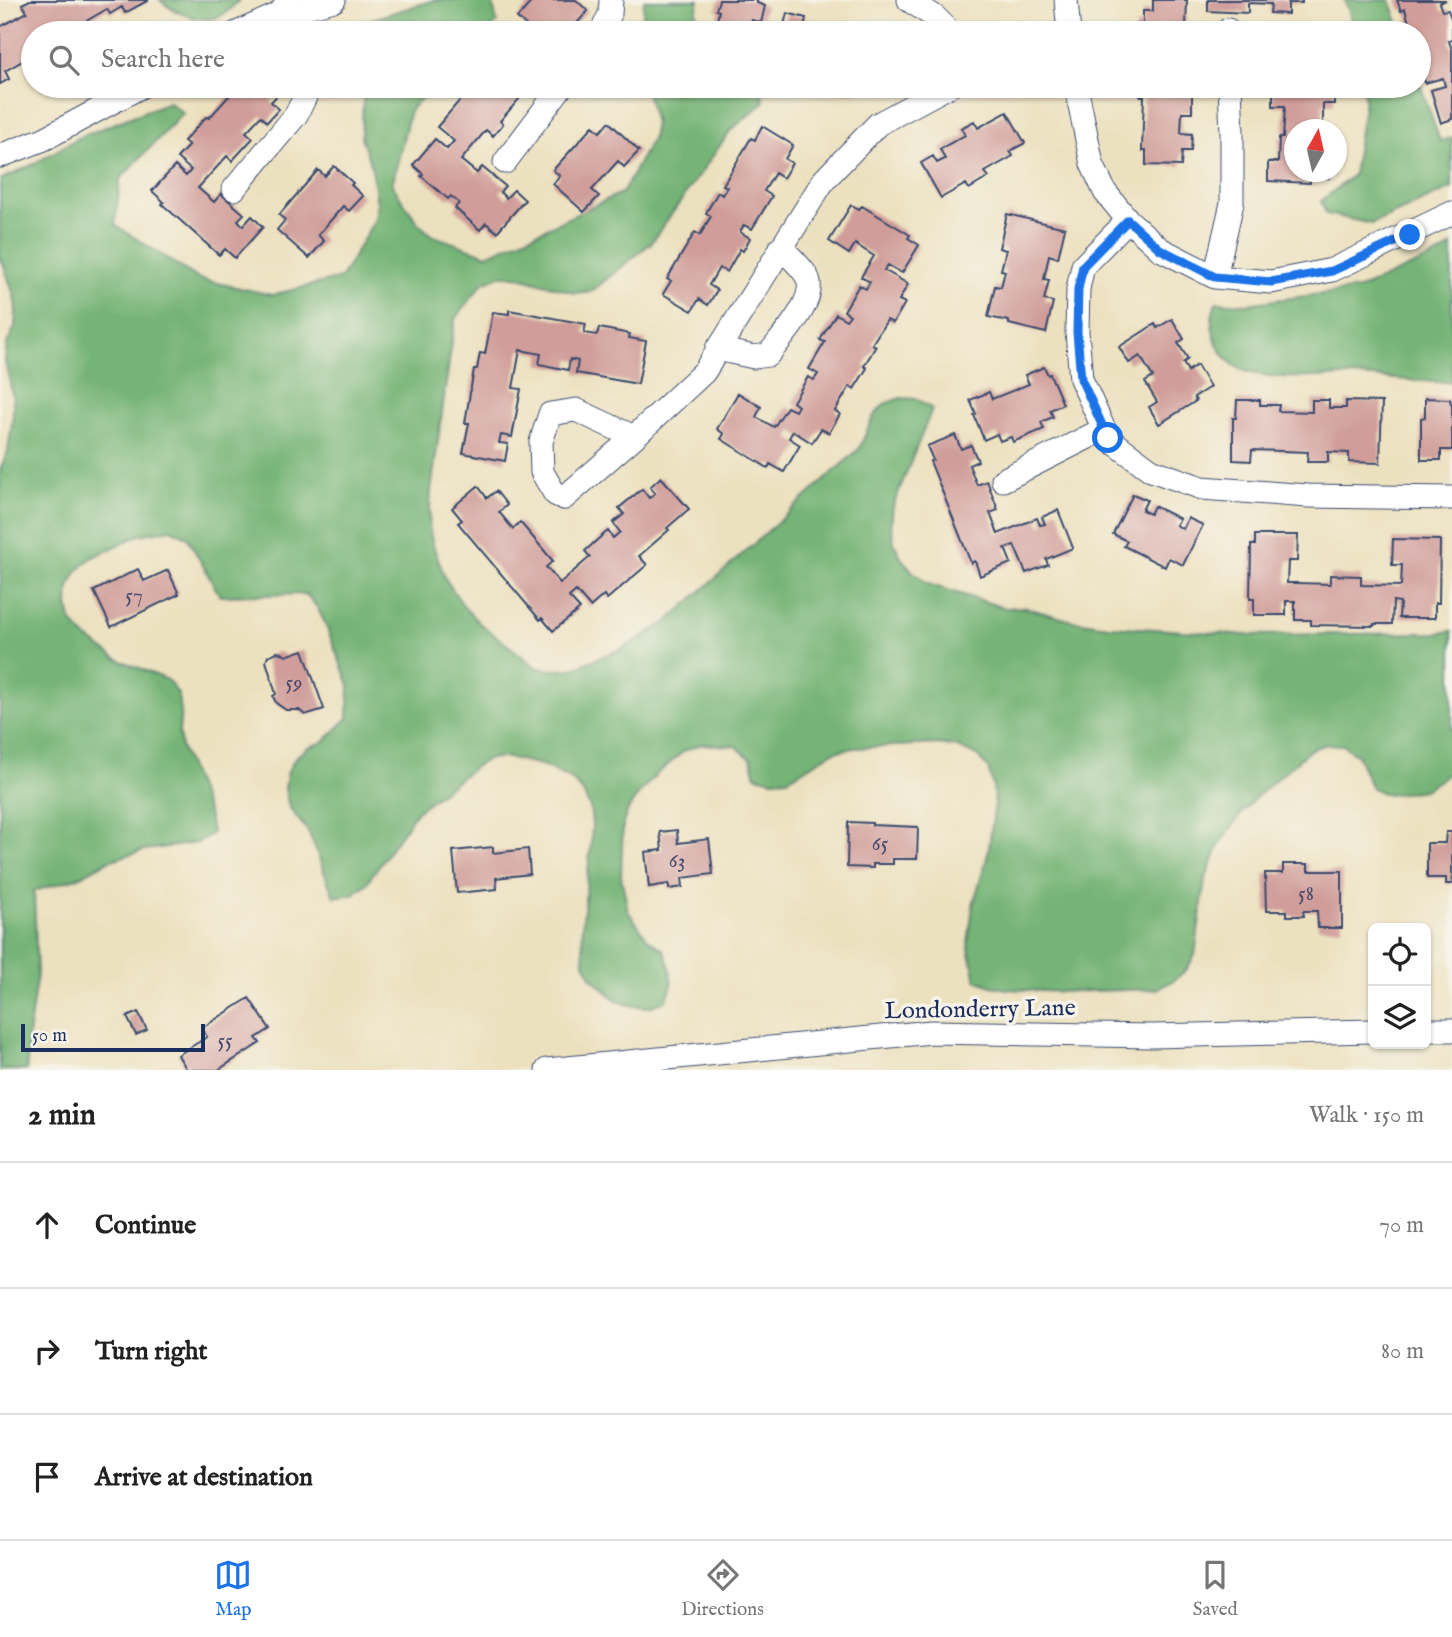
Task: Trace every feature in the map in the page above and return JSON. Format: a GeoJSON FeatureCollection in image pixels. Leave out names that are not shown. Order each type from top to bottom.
{"type":"FeatureCollection","features":[{"type":"Feature","properties":{"kind":"street"},"geometry":{"type":"LineString","coordinates":[[259,21],[285,7],[334,0]]}},
{"type":"Feature","properties":{"kind":"street"},"geometry":{"type":"LineString","coordinates":[[607,21],[611,0]]}},
{"type":"Feature","properties":{"kind":"street"},"geometry":{"type":"LineString","coordinates":[[909,0],[939,21]]}},
{"type":"Feature","properties":{"kind":"street"},"geometry":{"type":"LineString","coordinates":[[1066,0],[1068,21]]}},
{"type":"Feature","properties":{"kind":"street"},"geometry":{"type":"LineString","coordinates":[[0,156],[44,139],[120,98]]}},
{"type":"Feature","properties":{"kind":"street"},"geometry":{"type":"LineString","coordinates":[[234,189],[296,114],[304,98]]}},
{"type":"Feature","properties":{"kind":"street"},"geometry":{"type":"LineString","coordinates":[[505,162],[553,98]]}},
{"type":"Feature","properties":{"kind":"street"},"geometry":{"type":"LineString","coordinates":[[634,437],[704,372],[824,180],[878,124],[927,98]]}},
{"type":"Feature","properties":{"kind":"street"},"geometry":{"type":"LineString","coordinates":[[1078,98],[1092,164],[1105,192],[1128,220],[1160,249],[1215,277],[1271,282],[1332,271],[1452,214]]}},
{"type":"Feature","properties":{"kind":"street"},"geometry":{"type":"LineString","coordinates":[[1215,277],[1232,203],[1231,98]]}},
{"type":"Feature","properties":{"kind":"street"},"geometry":{"type":"LineString","coordinates":[[1128,220],[1083,266],[1078,289],[1077,332],[1081,379],[1108,438],[1151,470],[1202,488],[1308,496],[1452,498]]}},
{"type":"Feature","properties":{"kind":"street"},"geometry":{"type":"LineString","coordinates":[[717,349],[754,357],[768,355],[803,310],[810,285],[808,277],[780,247]]}},
{"type":"Feature","properties":{"kind":"street"},"geometry":{"type":"LineString","coordinates":[[1003,480],[1104,429]]}},
{"type":"Feature","properties":{"kind":"street"},"geometry":{"type":"LineString","coordinates":[[1431,1030],[1452,1030]]}},
{"type":"Feature","properties":{"kind":"street","name":"Londonderry Lane"},"geometry":{"type":"LineString","coordinates":[[547,1070],[931,1032],[1152,1036],[1368,1031]]}},
{"type":"Feature","properties":{"kind":"green space"},"geometry":{"type":"Polygon","coordinates":[[[160,0],[239,0],[225,14],[206,19],[181,14],[160,0]]]}},
{"type":"Feature","properties":{"kind":"green space"},"geometry":{"type":"Polygon","coordinates":[[[434,0],[492,0],[497,21],[365,21],[434,0]]]}},
{"type":"Feature","properties":{"kind":"green space"},"geometry":{"type":"Polygon","coordinates":[[[644,0],[699,0],[696,12],[701,21],[643,21],[644,0]]]}},
{"type":"Feature","properties":{"kind":"green space"},"geometry":{"type":"Polygon","coordinates":[[[1344,0],[1390,0],[1398,21],[1351,21],[1344,0]]]}},
{"type":"Feature","properties":{"kind":"green space"},"geometry":{"type":"Polygon","coordinates":[[[363,98],[422,98],[410,110],[392,185],[418,223],[431,235],[487,255],[623,192],[652,139],[655,123],[648,98],[763,98],[764,102],[731,130],[651,243],[592,291],[575,293],[516,276],[500,276],[483,283],[455,319],[431,491],[429,527],[433,545],[445,578],[464,607],[478,622],[537,668],[571,669],[621,649],[667,622],[859,449],[873,417],[884,404],[900,398],[917,399],[932,409],[893,506],[891,524],[894,543],[901,558],[928,584],[1005,608],[1023,607],[1073,621],[1109,626],[1246,635],[1452,631],[1452,771],[1424,790],[1387,795],[1372,788],[1357,755],[1343,745],[1327,744],[1311,749],[1255,798],[1220,843],[1205,880],[1195,955],[1186,970],[1157,989],[1061,992],[1007,989],[976,980],[968,944],[973,905],[988,854],[995,803],[988,768],[977,756],[958,747],[939,744],[853,748],[833,752],[788,779],[772,780],[756,776],[751,759],[735,746],[701,744],[684,751],[656,775],[629,808],[623,823],[621,876],[628,911],[648,939],[664,950],[672,985],[666,1001],[649,1007],[634,1006],[617,1001],[592,978],[584,963],[582,928],[591,843],[590,807],[582,791],[571,779],[542,765],[504,757],[488,759],[473,768],[417,811],[366,884],[353,894],[334,897],[309,833],[289,807],[285,790],[287,773],[295,758],[307,748],[323,742],[348,718],[349,685],[317,607],[306,594],[220,596],[187,537],[171,529],[139,535],[91,558],[78,570],[69,587],[71,621],[83,635],[117,659],[168,680],[178,694],[181,747],[208,813],[212,833],[197,843],[145,850],[108,861],[77,878],[34,891],[37,974],[28,1036],[27,1070],[0,1070],[0,470],[8,451],[13,415],[13,398],[5,361],[7,344],[15,327],[16,310],[14,295],[0,261],[0,180],[80,137],[169,102],[183,113],[120,179],[115,225],[199,279],[272,295],[341,278],[375,219],[377,203],[372,169],[361,137],[363,98]]]}},
{"type":"Feature","properties":{"kind":"green space"},"geometry":{"type":"Polygon","coordinates":[[[1365,98],[1425,98],[1440,141],[1452,138],[1452,188],[1372,224],[1326,214],[1321,201],[1353,175],[1365,98]]]}},
{"type":"Feature","properties":{"kind":"green space"},"geometry":{"type":"Polygon","coordinates":[[[1452,245],[1452,382],[1350,376],[1261,375],[1240,369],[1227,358],[1217,344],[1212,327],[1216,302],[1246,304],[1359,289],[1442,253],[1452,245]]]}},
{"type":"Feature","properties":{"kind":"building"},"geometry":{"type":"Polygon","coordinates":[[[30,0],[149,0],[125,13],[122,7],[110,14],[107,9],[86,21],[21,21],[21,62],[5,71],[9,79],[0,84],[0,27],[27,12],[22,4],[30,0]]]}},
{"type":"Feature","properties":{"kind":"building"},"geometry":{"type":"Polygon","coordinates":[[[533,0],[576,0],[588,11],[579,21],[521,21],[517,18],[533,0]]]}},
{"type":"Feature","properties":{"kind":"building"},"geometry":{"type":"Polygon","coordinates":[[[719,0],[757,0],[757,3],[765,6],[761,21],[717,21],[719,11],[716,10],[719,0]]]}},
{"type":"Feature","properties":{"kind":"building"},"geometry":{"type":"Polygon","coordinates":[[[1153,0],[1187,0],[1186,21],[1143,21],[1143,11],[1153,11],[1153,0]]]}},
{"type":"Feature","properties":{"kind":"building"},"geometry":{"type":"Polygon","coordinates":[[[1208,0],[1302,0],[1302,3],[1288,3],[1288,14],[1270,13],[1271,4],[1248,3],[1248,13],[1208,11],[1208,0]]]}},
{"type":"Feature","properties":{"kind":"building"},"geometry":{"type":"Polygon","coordinates":[[[1397,0],[1446,0],[1439,3],[1442,11],[1448,10],[1452,21],[1452,40],[1449,41],[1452,50],[1452,119],[1441,123],[1431,90],[1445,86],[1443,78],[1431,81],[1431,21],[1408,21],[1405,9],[1401,11],[1397,0]]]}},
{"type":"Feature","properties":{"kind":"building"},"geometry":{"type":"Polygon","coordinates":[[[787,13],[806,18],[805,21],[785,21],[787,13]]]}},
{"type":"Feature","properties":{"kind":"building"},"geometry":{"type":"Polygon","coordinates":[[[227,98],[275,98],[271,102],[279,109],[267,122],[261,116],[246,132],[253,138],[232,161],[227,156],[198,188],[214,202],[221,194],[244,214],[238,220],[243,226],[252,216],[263,227],[235,258],[225,249],[219,255],[162,204],[164,202],[152,191],[175,166],[186,176],[191,170],[177,158],[189,145],[184,141],[206,117],[209,118],[227,98]]]}},
{"type":"Feature","properties":{"kind":"building"},"geometry":{"type":"Polygon","coordinates":[[[462,98],[520,98],[500,121],[503,124],[493,136],[486,130],[461,160],[477,173],[482,167],[505,186],[500,192],[506,198],[514,190],[525,200],[497,232],[486,223],[480,230],[455,208],[459,203],[451,196],[448,199],[421,176],[423,174],[413,165],[435,139],[447,149],[454,141],[437,127],[462,98]]]}},
{"type":"Feature","properties":{"kind":"building"},"geometry":{"type":"Polygon","coordinates":[[[1144,98],[1192,98],[1192,112],[1182,112],[1181,133],[1192,134],[1191,151],[1182,151],[1181,166],[1146,165],[1146,151],[1142,151],[1144,98]]]}},
{"type":"Feature","properties":{"kind":"building"},"geometry":{"type":"Polygon","coordinates":[[[1273,98],[1334,98],[1334,104],[1323,104],[1323,119],[1284,119],[1285,106],[1273,106],[1273,98]]]}},
{"type":"Feature","properties":{"kind":"building"},"geometry":{"type":"Polygon","coordinates":[[[1007,112],[1025,143],[1010,151],[1013,156],[985,172],[989,177],[969,189],[966,184],[941,198],[921,163],[933,156],[937,163],[945,159],[940,149],[965,135],[961,128],[974,121],[978,128],[1007,112]]]}},
{"type":"Feature","properties":{"kind":"building"},"geometry":{"type":"Polygon","coordinates":[[[609,122],[639,151],[624,167],[618,161],[592,190],[599,196],[584,212],[553,184],[560,176],[553,170],[593,126],[600,132],[609,122]]]}},
{"type":"Feature","properties":{"kind":"building"},"geometry":{"type":"Polygon","coordinates":[[[1284,122],[1284,182],[1268,181],[1268,162],[1278,162],[1279,138],[1283,138],[1284,122]]]}},
{"type":"Feature","properties":{"kind":"building"},"geometry":{"type":"Polygon","coordinates":[[[762,126],[793,145],[785,159],[792,163],[783,178],[775,173],[764,191],[772,196],[752,229],[744,225],[740,232],[750,238],[743,251],[740,249],[727,272],[719,268],[709,285],[717,290],[708,305],[699,299],[692,311],[663,294],[671,281],[667,279],[695,232],[700,235],[711,216],[706,213],[718,192],[722,195],[727,187],[723,185],[751,138],[755,140],[762,126]]]}},
{"type":"Feature","properties":{"kind":"building"},"geometry":{"type":"Polygon","coordinates":[[[334,166],[363,196],[349,211],[343,206],[318,235],[324,241],[309,258],[277,230],[285,220],[279,215],[318,170],[325,176],[334,166]]]}},
{"type":"Feature","properties":{"kind":"building"},"geometry":{"type":"Polygon","coordinates":[[[851,205],[859,209],[862,206],[910,235],[908,238],[919,245],[902,273],[888,265],[884,270],[908,284],[899,300],[905,303],[893,323],[887,320],[872,344],[876,346],[864,366],[867,368],[854,389],[850,386],[835,411],[840,414],[829,433],[821,429],[812,443],[793,431],[789,438],[800,445],[784,472],[770,464],[768,468],[721,439],[724,434],[717,429],[738,393],[761,407],[756,417],[774,427],[787,407],[795,411],[798,406],[793,402],[808,377],[814,380],[818,374],[809,369],[825,342],[820,340],[836,314],[846,320],[850,315],[844,311],[859,285],[866,289],[870,282],[861,277],[874,256],[855,244],[849,254],[829,241],[851,205]]]}},
{"type":"Feature","properties":{"kind":"building"},"geometry":{"type":"Polygon","coordinates":[[[1007,214],[1065,228],[1058,258],[1049,255],[1044,279],[1049,280],[1044,300],[1053,302],[1046,333],[988,317],[995,286],[1001,287],[1005,271],[1001,270],[1006,250],[999,248],[1007,214]]]}},
{"type":"Feature","properties":{"kind":"building"},"geometry":{"type":"Polygon","coordinates":[[[509,310],[586,324],[584,333],[597,335],[599,328],[630,334],[629,338],[646,341],[638,384],[576,373],[578,361],[570,359],[568,370],[539,364],[541,354],[520,350],[513,388],[521,389],[512,437],[501,435],[499,443],[508,444],[505,461],[463,453],[474,369],[477,369],[480,353],[485,354],[493,312],[509,314],[509,310]]]}},
{"type":"Feature","properties":{"kind":"building"},"geometry":{"type":"Polygon","coordinates":[[[1172,319],[1184,339],[1178,343],[1188,359],[1183,363],[1188,371],[1197,365],[1210,387],[1194,397],[1196,401],[1159,424],[1149,407],[1157,402],[1145,382],[1153,377],[1140,356],[1129,363],[1119,347],[1155,324],[1157,328],[1172,319]]]}},
{"type":"Feature","properties":{"kind":"building"},"geometry":{"type":"Polygon","coordinates":[[[1044,367],[1048,375],[1050,374],[1063,404],[1050,410],[1053,417],[1041,422],[1044,429],[1013,442],[1011,437],[1000,441],[997,434],[984,440],[970,400],[989,392],[992,399],[1029,384],[1025,375],[1044,367]]]}},
{"type":"Feature","properties":{"kind":"building"},"geometry":{"type":"Polygon","coordinates":[[[1425,398],[1450,399],[1452,404],[1452,450],[1441,450],[1441,460],[1421,460],[1421,418],[1425,417],[1425,398]]]}},
{"type":"Feature","properties":{"kind":"building"},"geometry":{"type":"Polygon","coordinates":[[[1237,400],[1260,400],[1260,405],[1279,405],[1278,411],[1312,412],[1312,400],[1329,400],[1329,408],[1346,408],[1346,401],[1382,402],[1380,463],[1349,462],[1349,453],[1328,452],[1328,462],[1307,462],[1308,452],[1252,450],[1251,461],[1233,460],[1233,418],[1236,418],[1237,400]]]}},
{"type":"Feature","properties":{"kind":"building"},"geometry":{"type":"Polygon","coordinates":[[[955,435],[961,449],[971,445],[978,461],[969,465],[977,485],[987,481],[998,510],[990,513],[998,534],[1037,518],[1040,525],[1045,524],[1042,517],[1058,510],[1073,548],[1046,559],[1048,565],[1026,573],[1014,545],[1005,548],[1011,563],[980,576],[975,561],[971,563],[930,461],[933,460],[927,446],[955,435]]]}},
{"type":"Feature","properties":{"kind":"building"},"geometry":{"type":"Polygon","coordinates":[[[661,477],[689,509],[639,556],[647,565],[607,599],[604,595],[590,607],[576,591],[569,597],[580,609],[553,631],[542,618],[540,620],[458,523],[462,520],[452,508],[478,486],[487,498],[496,491],[507,505],[499,512],[513,529],[520,522],[553,561],[546,567],[560,583],[590,557],[585,551],[597,540],[608,531],[613,538],[620,532],[613,523],[624,514],[619,508],[642,489],[649,498],[655,493],[650,487],[661,477]]]}},
{"type":"Feature","properties":{"kind":"building"},"geometry":{"type":"Polygon","coordinates":[[[1133,494],[1147,500],[1142,510],[1150,514],[1154,506],[1180,519],[1176,525],[1183,529],[1188,518],[1203,525],[1183,565],[1169,558],[1165,567],[1124,546],[1127,541],[1113,534],[1133,494]]]}},
{"type":"Feature","properties":{"kind":"building"},"geometry":{"type":"Polygon","coordinates":[[[1255,535],[1298,535],[1297,561],[1288,561],[1287,583],[1330,584],[1330,575],[1361,576],[1361,585],[1401,586],[1402,565],[1392,565],[1393,539],[1440,540],[1439,603],[1435,603],[1435,618],[1399,618],[1400,602],[1393,601],[1392,624],[1374,626],[1311,625],[1311,620],[1295,620],[1295,601],[1286,601],[1286,615],[1254,615],[1254,599],[1250,599],[1251,545],[1255,545],[1255,535]]]}},
{"type":"Feature","properties":{"kind":"building"},"geometry":{"type":"Polygon","coordinates":[[[138,569],[144,581],[168,570],[179,594],[111,627],[94,591],[138,569]]]}},
{"type":"Feature","properties":{"kind":"building"},"geometry":{"type":"Polygon","coordinates":[[[303,650],[324,709],[305,715],[299,710],[286,710],[276,703],[266,661],[268,656],[277,652],[286,656],[303,650]]]}},
{"type":"Feature","properties":{"kind":"building"},"geometry":{"type":"Polygon","coordinates":[[[848,822],[918,827],[917,859],[893,859],[893,864],[873,864],[873,868],[847,867],[848,822]]]}},
{"type":"Feature","properties":{"kind":"building"},"geometry":{"type":"Polygon","coordinates":[[[677,830],[678,843],[709,839],[713,874],[682,878],[683,887],[669,889],[669,884],[649,887],[645,852],[662,850],[660,832],[677,830]]]}},
{"type":"Feature","properties":{"kind":"building"},"geometry":{"type":"Polygon","coordinates":[[[1446,832],[1452,832],[1452,884],[1446,884],[1446,878],[1427,878],[1427,843],[1445,843],[1446,832]]]}},
{"type":"Feature","properties":{"kind":"building"},"geometry":{"type":"Polygon","coordinates":[[[493,847],[493,853],[528,849],[530,874],[496,878],[497,889],[457,893],[453,851],[493,847]]]}},
{"type":"Feature","properties":{"kind":"building"},"geometry":{"type":"Polygon","coordinates":[[[1283,864],[1308,864],[1308,871],[1342,871],[1342,928],[1318,928],[1317,911],[1303,911],[1304,916],[1287,916],[1287,911],[1266,911],[1265,873],[1283,873],[1283,864]]]}},
{"type":"Feature","properties":{"kind":"building"},"geometry":{"type":"Polygon","coordinates":[[[249,998],[270,1029],[256,1038],[260,1043],[218,1070],[187,1070],[178,1055],[207,1037],[202,1028],[249,998]]]}},
{"type":"Feature","properties":{"kind":"building"},"geometry":{"type":"Polygon","coordinates":[[[138,1012],[147,1030],[136,1035],[127,1017],[138,1012]]]}},
{"type":"Feature","properties":{"kind":"route"},"geometry":{"type":"LineString","coordinates":[[1108,438],[1081,379],[1077,332],[1078,289],[1083,266],[1128,220],[1160,249],[1215,277],[1271,282],[1332,271],[1410,235]]}}]}
